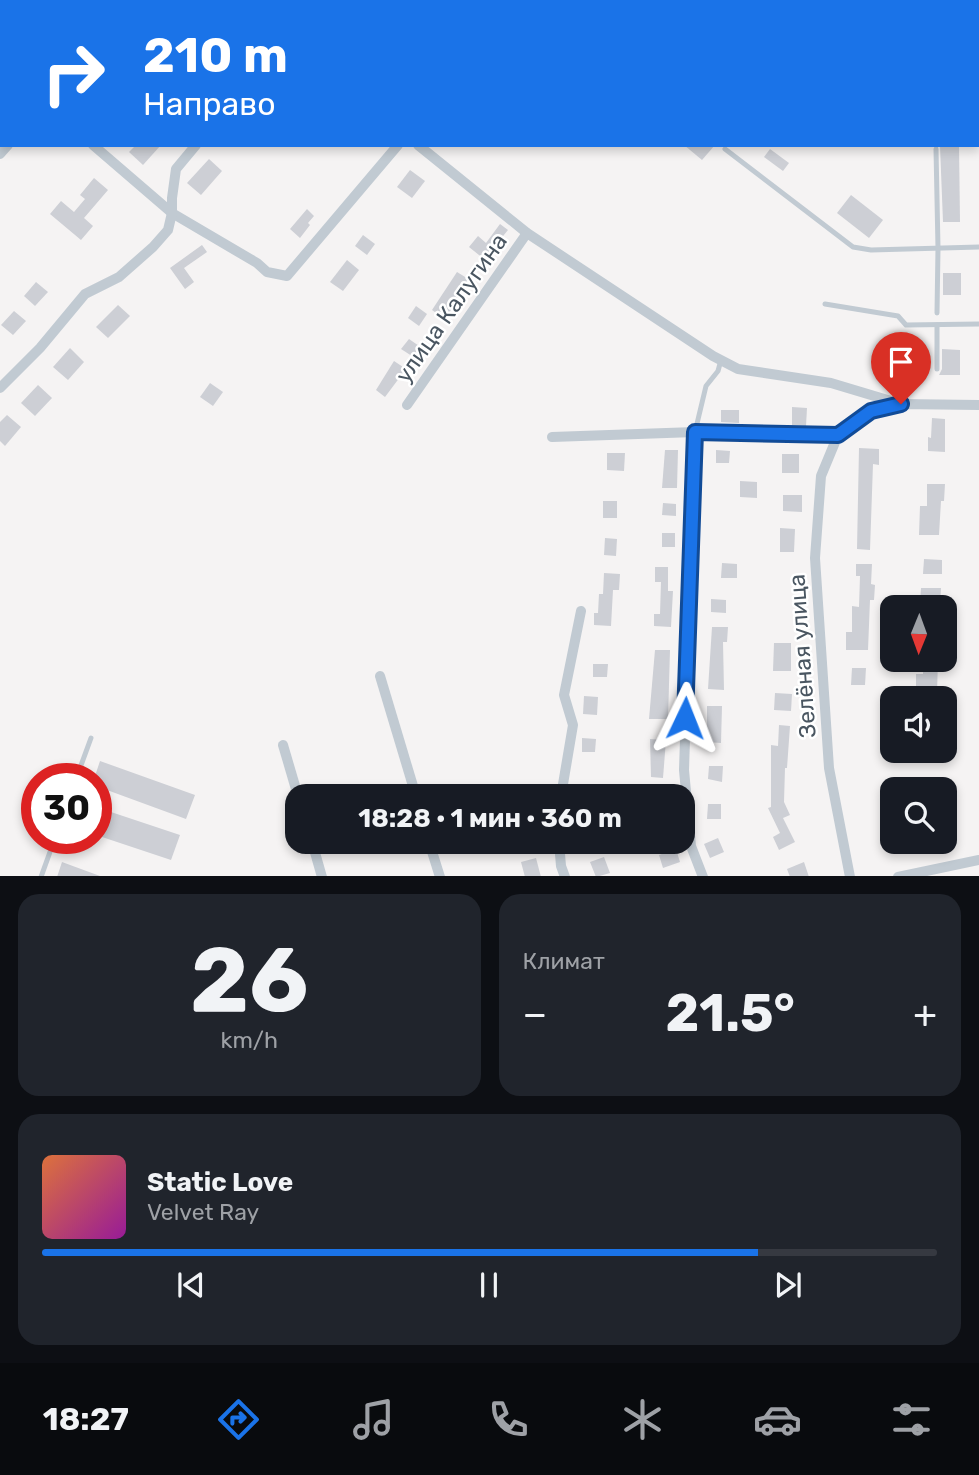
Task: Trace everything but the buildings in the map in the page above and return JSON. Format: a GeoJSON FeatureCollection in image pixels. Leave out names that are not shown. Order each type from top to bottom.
{"type":"FeatureCollection","features":[{"type":"Feature","properties":{"kind":"street"},"geometry":{"type":"LineString","coordinates":[[95,147],[172,212],[257,263],[267,272],[287,276],[396,147]]}},
{"type":"Feature","properties":{"kind":"street"},"geometry":{"type":"LineString","coordinates":[[0,388],[40,348],[85,294],[119,277],[168,230],[176,169],[194,147]]}},
{"type":"Feature","properties":{"kind":"street"},"geometry":{"type":"LineString","coordinates":[[420,147],[527,233],[738,369],[831,383],[901,404]]}},
{"type":"Feature","properties":{"kind":"street","name":"улица Калугина"},"geometry":{"type":"LineString","coordinates":[[407,405],[527,233]]}},
{"type":"Feature","properties":{"kind":"street"},"geometry":{"type":"LineString","coordinates":[[552,437],[695,432],[838,435],[871,411],[901,404],[979,405]]}},
{"type":"Feature","properties":{"kind":"street"},"geometry":{"type":"LineString","coordinates":[[695,432],[684,770],[691,846],[703,876]]}},
{"type":"Feature","properties":{"kind":"street","name":"Зелёная улица"},"geometry":{"type":"LineString","coordinates":[[838,435],[821,476],[815,558],[829,768],[850,876]]}},
{"type":"Feature","properties":{"kind":"street"},"geometry":{"type":"LineString","coordinates":[[563,784],[573,725],[564,695],[580,611]]}},
{"type":"Feature","properties":{"kind":"street"},"geometry":{"type":"LineString","coordinates":[[380,676],[412,784]]}},
{"type":"Feature","properties":{"kind":"street"},"geometry":{"type":"LineString","coordinates":[[283,745],[294,784]]}},
{"type":"Feature","properties":{"kind":"street"},"geometry":{"type":"LineString","coordinates":[[315,854],[322,876]]}},
{"type":"Feature","properties":{"kind":"street"},"geometry":{"type":"LineString","coordinates":[[433,854],[440,876]]}},
{"type":"Feature","properties":{"kind":"street"},"geometry":{"type":"LineString","coordinates":[[560,854],[565,876]]}},
{"type":"Feature","properties":{"kind":"street"},"geometry":{"type":"LineString","coordinates":[[903,876],[979,860]]}},
{"type":"Feature","properties":{"kind":"lane"},"geometry":{"type":"LineString","coordinates":[[725,149],[853,247],[871,250],[979,247]]}},
{"type":"Feature","properties":{"kind":"lane"},"geometry":{"type":"LineString","coordinates":[[936,149],[937,313]]}},
{"type":"Feature","properties":{"kind":"lane"},"geometry":{"type":"LineString","coordinates":[[825,304],[898,316],[906,325],[979,324]]}},
{"type":"Feature","properties":{"kind":"lane"},"geometry":{"type":"LineString","coordinates":[[937,325],[937,369]]}},
{"type":"Feature","properties":{"kind":"lane"},"geometry":{"type":"LineString","coordinates":[[695,432],[706,386],[718,371],[722,360]]}},
{"type":"Feature","properties":{"kind":"lane"},"geometry":{"type":"LineString","coordinates":[[82,763],[91,738]]}},
{"type":"Feature","properties":{"kind":"lane"},"geometry":{"type":"LineString","coordinates":[[41,876],[49,854]]}},
{"type":"Feature","properties":{"kind":"route"},"geometry":{"type":"LineString","coordinates":[[685,718],[695,432],[838,435],[871,411],[901,404]]}}]}
